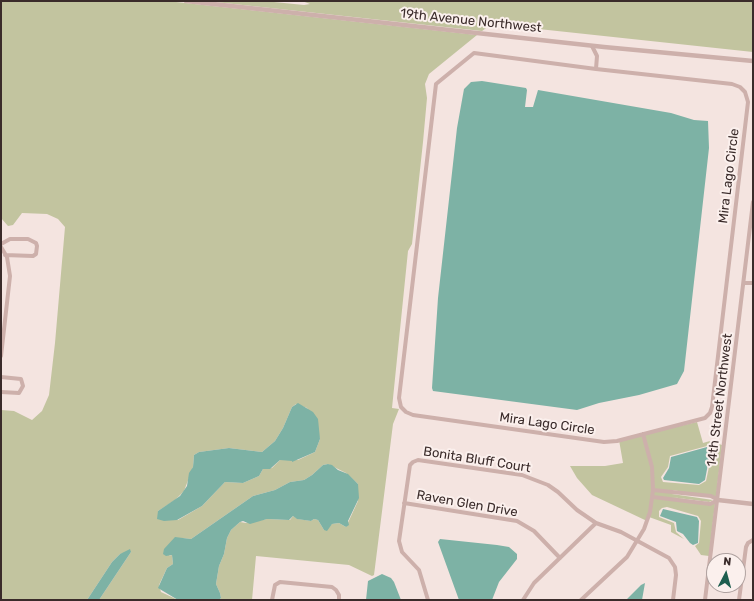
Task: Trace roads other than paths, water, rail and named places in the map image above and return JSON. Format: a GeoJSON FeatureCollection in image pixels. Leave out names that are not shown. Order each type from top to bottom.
{"type":"FeatureCollection","features":[{"type":"Feature","properties":{"kind":"street","name":"19th Avenue Northwest"},"geometry":{"type":"LineString","coordinates":[[186,1],[592,46],[753,61]]}},
{"type":"Feature","properties":{"kind":"street"},"geometry":{"type":"LineString","coordinates":[[592,46],[597,56],[596,69]]}},
{"type":"Feature","properties":{"kind":"street"},"geometry":{"type":"LineString","coordinates":[[597,56],[604,47]]}},
{"type":"Feature","properties":{"kind":"street","name":"Mira Lago Circle"},"geometry":{"type":"LineString","coordinates":[[474,53],[596,69],[735,85],[744,90],[748,100],[712,410],[708,416],[701,420],[604,442],[413,415],[403,409],[399,401],[436,84],[474,53]]}},
{"type":"Feature","properties":{"kind":"street","name":"14th Street Northwest"},"geometry":{"type":"LineString","coordinates":[[705,600],[745,283],[753,202]]}},
{"type":"Feature","properties":{"kind":"street"},"geometry":{"type":"LineString","coordinates":[[1,244],[10,239],[28,240],[36,243],[37,246],[36,254],[33,256],[5,255]]}},
{"type":"Feature","properties":{"kind":"street"},"geometry":{"type":"LineString","coordinates":[[1,247],[5,255],[10,276],[1,356]]}},
{"type":"Feature","properties":{"kind":"street"},"geometry":{"type":"LineString","coordinates":[[745,283],[753,284]]}},
{"type":"Feature","properties":{"kind":"street"},"geometry":{"type":"LineString","coordinates":[[1,377],[21,379],[23,386],[19,393],[1,392]]}},
{"type":"Feature","properties":{"kind":"street"},"geometry":{"type":"LineString","coordinates":[[581,600],[618,567],[638,542],[650,512],[653,497],[652,467],[643,434]]}},
{"type":"Feature","properties":{"kind":"street","name":"Bonita Bluff Court"},"geometry":{"type":"LineString","coordinates":[[428,600],[419,570],[400,547],[399,541],[410,466],[413,462],[418,460],[522,475],[537,480],[558,492],[578,510],[596,523],[621,532],[669,558],[675,567],[676,575],[673,600]]}},
{"type":"Feature","properties":{"kind":"street"},"geometry":{"type":"LineString","coordinates":[[653,490],[711,496],[718,500],[753,504]]}},
{"type":"Feature","properties":{"kind":"street"},"geometry":{"type":"LineString","coordinates":[[653,497],[710,504],[718,500]]}},
{"type":"Feature","properties":{"kind":"street","name":"Raven Glen Drive"},"geometry":{"type":"LineString","coordinates":[[404,503],[517,521],[534,531],[560,558]]}},
{"type":"Feature","properties":{"kind":"street"},"geometry":{"type":"LineString","coordinates":[[523,600],[528,589],[596,523]]}},
{"type":"Feature","properties":{"kind":"street"},"geometry":{"type":"LineString","coordinates":[[739,600],[746,547],[748,543],[753,540]]}},
{"type":"Feature","properties":{"kind":"street"},"geometry":{"type":"LineString","coordinates":[[272,600],[275,585],[280,582],[332,587],[339,595],[338,600]]}},
{"type":"Feature","properties":{"kind":"water"},"geometry":{"type":"Polygon","coordinates":[[[482,81],[526,88],[525,107],[533,107],[538,90],[671,113],[694,120],[708,121],[709,148],[684,371],[677,384],[639,395],[599,403],[577,410],[433,391],[438,298],[457,128],[464,89],[471,82],[482,81]]]}},
{"type":"Feature","properties":{"kind":"water"},"geometry":{"type":"Polygon","coordinates":[[[298,403],[313,412],[318,419],[320,439],[315,452],[292,462],[280,460],[270,469],[263,469],[259,476],[243,483],[225,482],[202,506],[177,520],[164,521],[157,519],[158,511],[180,496],[187,486],[189,473],[193,467],[194,455],[199,452],[229,448],[262,452],[275,441],[283,428],[292,407],[298,403]]]}},
{"type":"Feature","properties":{"kind":"water"},"geometry":{"type":"Polygon","coordinates":[[[707,447],[710,453],[705,480],[699,484],[664,480],[663,478],[669,468],[671,457],[707,447]]]}},
{"type":"Feature","properties":{"kind":"water"},"geometry":{"type":"Polygon","coordinates":[[[328,464],[348,474],[358,484],[359,498],[348,521],[349,525],[346,527],[339,523],[332,524],[327,531],[324,530],[318,520],[314,519],[311,521],[297,519],[293,516],[289,520],[267,519],[250,524],[243,521],[231,530],[227,538],[224,554],[219,566],[216,584],[221,598],[219,600],[178,600],[158,588],[167,568],[173,564],[172,555],[166,556],[163,554],[164,549],[175,537],[191,539],[253,496],[275,490],[290,482],[304,480],[323,465],[328,464]]]}},
{"type":"Feature","properties":{"kind":"water"},"geometry":{"type":"Polygon","coordinates":[[[663,509],[697,517],[699,521],[698,543],[693,545],[690,543],[683,534],[677,531],[676,522],[660,516],[663,509]]]}},
{"type":"Feature","properties":{"kind":"water"},"geometry":{"type":"Polygon","coordinates":[[[440,539],[509,547],[517,554],[517,559],[499,582],[492,600],[459,600],[438,542],[440,539]]]}},
{"type":"Feature","properties":{"kind":"water"},"geometry":{"type":"Polygon","coordinates":[[[130,549],[131,552],[99,600],[87,600],[112,562],[120,554],[130,549]]]}},
{"type":"Feature","properties":{"kind":"water"},"geometry":{"type":"Polygon","coordinates":[[[382,574],[391,578],[394,582],[401,600],[366,600],[368,581],[382,574]]]}},
{"type":"Feature","properties":{"kind":"water"},"geometry":{"type":"Polygon","coordinates":[[[645,583],[642,600],[626,600],[641,585],[645,583]]]}}]}
